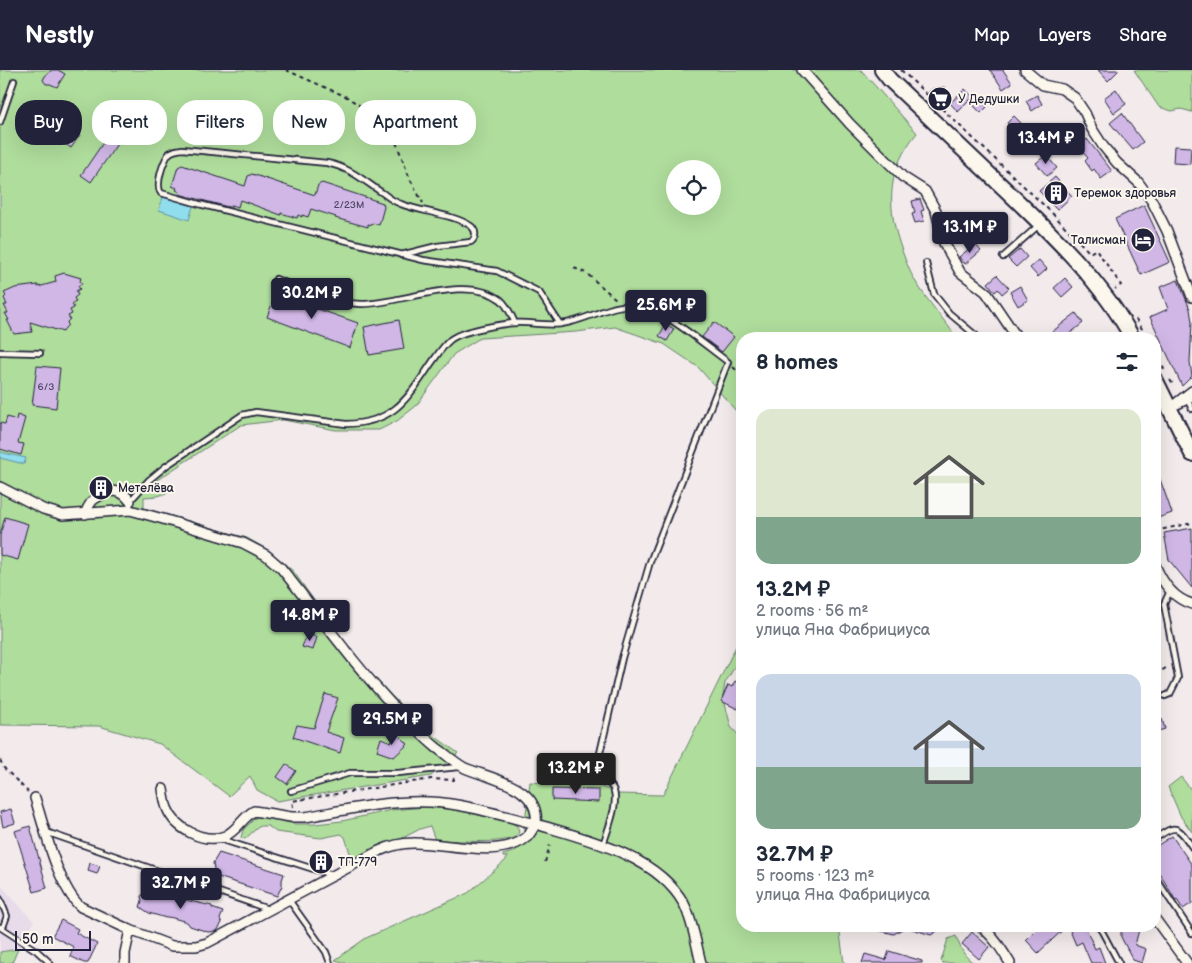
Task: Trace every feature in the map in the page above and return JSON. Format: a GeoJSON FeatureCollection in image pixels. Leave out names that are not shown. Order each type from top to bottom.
{"type":"FeatureCollection","features":[{"type":"Feature","properties":{"kind":"main road"},"geometry":{"type":"LineString","coordinates":[[882,70],[890,80],[1041,224],[1086,271],[1109,300],[1129,332]]}},
{"type":"Feature","properties":{"kind":"main road"},"geometry":{"type":"LineString","coordinates":[[1161,378],[1171,409],[1191,451]]}},
{"type":"Feature","properties":{"kind":"street"},"geometry":{"type":"LineString","coordinates":[[802,70],[850,124],[903,176],[925,191],[936,211],[944,243],[960,272],[986,292],[1013,332]]}},
{"type":"Feature","properties":{"kind":"street"},"geometry":{"type":"LineString","coordinates":[[1025,70],[1044,85],[1062,89],[1075,98],[1103,146],[1117,164],[1138,182],[1152,201],[1167,231],[1192,297]]}},
{"type":"Feature","properties":{"kind":"street"},"geometry":{"type":"LineString","coordinates":[[1171,409],[1192,390]]}},
{"type":"Feature","properties":{"kind":"street"},"geometry":{"type":"LineString","coordinates":[[0,487],[43,509],[63,515],[85,514],[130,506],[243,543],[266,554],[281,568],[375,686],[425,739],[463,767],[506,783],[527,796],[534,806],[537,815],[536,824],[528,836],[517,843],[503,847],[486,848],[414,843],[395,845],[207,943],[196,946],[172,946],[130,930],[81,907],[74,901],[66,888],[45,831],[36,798]]}},
{"type":"Feature","properties":{"kind":"street"},"geometry":{"type":"LineString","coordinates":[[85,514],[96,498],[115,490],[125,493],[130,506]]}},
{"type":"Feature","properties":{"kind":"street"},"geometry":{"type":"LineString","coordinates":[[1161,580],[1180,600],[1192,604]]}},
{"type":"Feature","properties":{"kind":"street"},"geometry":{"type":"LineString","coordinates":[[164,789],[167,808],[174,820],[183,829],[198,835],[216,838],[231,833],[254,811],[291,817],[305,817],[401,802],[433,802],[456,805],[536,824],[602,846],[642,862],[654,869],[671,886],[684,905],[690,919],[702,963]]}},
{"type":"Feature","properties":{"kind":"street"},"geometry":{"type":"LineString","coordinates":[[1161,927],[1187,963]]}},
{"type":"Feature","properties":{"kind":"street"},"geometry":{"type":"LineString","coordinates":[[125,963],[125,952],[130,930]]}},
{"type":"Feature","properties":{"kind":"street"},"geometry":{"type":"LineString","coordinates":[[988,932],[1010,963]]}},
{"type":"Feature","properties":{"kind":"lane"},"geometry":{"type":"LineString","coordinates":[[0,122],[14,81]]}},
{"type":"Feature","properties":{"kind":"lane"},"geometry":{"type":"LineString","coordinates":[[401,255],[436,246],[465,244],[474,240],[475,231],[472,227],[399,204],[355,173],[334,164],[182,149],[168,155],[158,184],[158,189],[161,193],[401,255],[497,271],[539,292],[560,324]]}},
{"type":"Feature","properties":{"kind":"lane"},"geometry":{"type":"LineString","coordinates":[[1003,257],[1041,224]]}},
{"type":"Feature","properties":{"kind":"lane"},"geometry":{"type":"LineString","coordinates":[[926,263],[934,294],[949,313],[972,332]]}},
{"type":"Feature","properties":{"kind":"lane"},"geometry":{"type":"LineString","coordinates":[[276,279],[334,299],[363,304],[449,290],[481,291],[500,300],[507,307],[515,323]]}},
{"type":"Feature","properties":{"kind":"lane"},"geometry":{"type":"LineString","coordinates":[[130,506],[149,480],[166,466],[242,414],[256,412],[346,424],[370,421],[397,409],[443,348],[458,334],[515,323],[560,324],[622,305],[648,309],[666,318],[728,362],[650,562],[622,658],[597,766],[601,779],[612,787],[616,802],[602,846]]}},
{"type":"Feature","properties":{"kind":"lane"},"geometry":{"type":"LineString","coordinates":[[0,352],[40,353]]}},
{"type":"Feature","properties":{"kind":"lane"},"geometry":{"type":"LineString","coordinates":[[1171,409],[1190,400],[1192,409]]}},
{"type":"Feature","properties":{"kind":"lane"},"geometry":{"type":"LineString","coordinates":[[1165,696],[1170,694],[1178,678],[1164,604],[1171,590]]}},
{"type":"Feature","properties":{"kind":"lane"},"geometry":{"type":"LineString","coordinates":[[291,791],[350,773],[398,773],[463,767]]}},
{"type":"Feature","properties":{"kind":"lane"},"geometry":{"type":"LineString","coordinates":[[1161,835],[1170,828],[1176,828],[1183,833],[1192,847]]}},
{"type":"Feature","properties":{"kind":"lane"},"geometry":{"type":"LineString","coordinates":[[45,831],[270,910]]}},
{"type":"Feature","properties":{"kind":"lane"},"geometry":{"type":"LineString","coordinates":[[216,838],[333,876]]}},
{"type":"Feature","properties":{"kind":"lane"},"geometry":{"type":"LineString","coordinates":[[1161,886],[1192,933]]}},
{"type":"Feature","properties":{"kind":"lane"},"geometry":{"type":"LineString","coordinates":[[0,899],[7,916],[2,927],[38,952],[50,963]]}},
{"type":"Feature","properties":{"kind":"lane"},"geometry":{"type":"LineString","coordinates":[[288,900],[326,952],[330,963]]}},
{"type":"Feature","properties":{"kind":"lane"},"geometry":{"type":"LineString","coordinates":[[1101,932],[1119,963]]}},
{"type":"Feature","properties":{"kind":"path"},"geometry":{"type":"LineString","coordinates":[[286,70],[347,98],[390,126],[410,179],[428,212]]}},
{"type":"Feature","properties":{"kind":"path"},"geometry":{"type":"LineString","coordinates":[[901,70],[1051,212],[1090,253],[1096,249],[1121,285],[1115,289]]}},
{"type":"Feature","properties":{"kind":"path"},"geometry":{"type":"LineString","coordinates":[[574,268],[586,273],[622,305]]}},
{"type":"Feature","properties":{"kind":"path"},"geometry":{"type":"LineString","coordinates":[[1136,318],[1144,332]]}},
{"type":"Feature","properties":{"kind":"path"},"geometry":{"type":"LineString","coordinates":[[728,362],[736,369]]}},
{"type":"Feature","properties":{"kind":"path"},"geometry":{"type":"LineString","coordinates":[[1161,530],[1192,523]]}},
{"type":"Feature","properties":{"kind":"path"},"geometry":{"type":"LineString","coordinates":[[0,760],[4,768],[36,798]]}},
{"type":"Feature","properties":{"kind":"path"},"geometry":{"type":"LineString","coordinates":[[293,810],[292,801],[431,780],[454,780]]}},
{"type":"Feature","properties":{"kind":"path"},"geometry":{"type":"LineString","coordinates":[[545,862],[550,845]]}},
{"type":"Feature","properties":{"kind":"shaded area"},"geometry":{"type":"Polygon","coordinates":[[[0,884],[34,922],[18,949],[0,952],[0,884]]]}},
{"type":"Feature","properties":{"kind":"green space"},"geometry":{"type":"Polygon","coordinates":[[[0,70],[861,70],[917,133],[907,146],[895,173],[892,186],[893,215],[900,245],[914,279],[953,332],[736,332],[736,411],[698,367],[664,344],[615,327],[576,332],[480,338],[454,354],[416,406],[397,421],[379,430],[336,430],[283,420],[241,425],[157,480],[157,485],[169,492],[158,496],[144,497],[144,508],[247,538],[270,551],[293,571],[351,652],[419,725],[458,753],[431,776],[277,801],[257,790],[250,776],[229,796],[160,744],[99,726],[0,725],[0,70]]]}},
{"type":"Feature","properties":{"kind":"green space"},"geometry":{"type":"Polygon","coordinates":[[[1134,70],[1192,70],[1192,112],[1181,109],[1172,111],[1159,107],[1134,70]]]}},
{"type":"Feature","properties":{"kind":"green space"},"geometry":{"type":"Polygon","coordinates":[[[736,646],[736,665],[725,683],[723,696],[731,727],[736,732],[736,932],[837,932],[840,934],[844,963],[347,963],[335,960],[366,938],[468,893],[505,861],[508,857],[503,857],[503,855],[514,852],[522,844],[530,782],[600,786],[617,794],[663,795],[736,646]]]}},
{"type":"Feature","properties":{"kind":"green space"},"geometry":{"type":"Polygon","coordinates":[[[1181,777],[1192,791],[1192,832],[1181,817],[1168,787],[1181,777]]]}},
{"type":"Feature","properties":{"kind":"green space"},"geometry":{"type":"Polygon","coordinates":[[[425,807],[457,810],[512,823],[517,826],[519,832],[513,838],[483,842],[435,840],[430,826],[420,829],[358,861],[350,853],[345,837],[341,834],[321,838],[276,832],[268,826],[261,826],[245,839],[241,838],[243,830],[255,818],[261,816],[294,824],[315,824],[342,821],[392,810],[425,807]]]}},
{"type":"Feature","properties":{"kind":"green space"},"geometry":{"type":"Polygon","coordinates":[[[956,936],[965,955],[975,963],[943,963],[941,961],[948,939],[956,936]]]}},
{"type":"Feature","properties":{"kind":"green space"},"geometry":{"type":"Polygon","coordinates":[[[18,949],[12,963],[0,963],[0,952],[18,949]]]}},
{"type":"Feature","properties":{"kind":"water"},"geometry":{"type":"Polygon","coordinates":[[[163,197],[175,200],[177,198],[182,200],[182,203],[193,206],[189,220],[159,210],[163,197]]]}},
{"type":"Feature","properties":{"kind":"water"},"geometry":{"type":"Polygon","coordinates":[[[0,452],[26,458],[24,464],[0,458],[0,452]]]}},
{"type":"Feature","properties":{"kind":"building"},"geometry":{"type":"Polygon","coordinates":[[[52,70],[58,70],[65,74],[57,87],[46,84],[43,80],[52,70]]]}},
{"type":"Feature","properties":{"kind":"building"},"geometry":{"type":"Polygon","coordinates":[[[990,70],[1003,70],[1012,83],[1003,89],[990,70]]]}},
{"type":"Feature","properties":{"kind":"building"},"geometry":{"type":"Polygon","coordinates":[[[1098,70],[1119,70],[1108,81],[1098,70]]]}},
{"type":"Feature","properties":{"kind":"building","name":"У Дедушки"},"geometry":{"type":"Polygon","coordinates":[[[944,87],[950,94],[940,104],[928,93],[932,89],[944,87]]]}},
{"type":"Feature","properties":{"kind":"building"},"geometry":{"type":"Polygon","coordinates":[[[965,89],[973,97],[958,112],[950,103],[965,89]]]}},
{"type":"Feature","properties":{"kind":"building"},"geometry":{"type":"Polygon","coordinates":[[[1116,89],[1126,104],[1114,113],[1104,98],[1116,89]]]}},
{"type":"Feature","properties":{"kind":"building"},"geometry":{"type":"Polygon","coordinates":[[[1037,95],[1042,104],[1032,111],[1026,101],[1037,95]]]}},
{"type":"Feature","properties":{"kind":"building"},"geometry":{"type":"Polygon","coordinates":[[[976,96],[987,107],[981,113],[970,102],[976,96]]]}},
{"type":"Feature","properties":{"kind":"building"},"geometry":{"type":"Polygon","coordinates":[[[1122,113],[1143,142],[1133,150],[1110,123],[1122,113]]]}},
{"type":"Feature","properties":{"kind":"building"},"geometry":{"type":"Polygon","coordinates":[[[1014,116],[1024,126],[1016,133],[1007,123],[1014,116]]]}},
{"type":"Feature","properties":{"kind":"building"},"geometry":{"type":"Polygon","coordinates":[[[1087,139],[1112,171],[1101,179],[1094,169],[1092,171],[1085,161],[1088,158],[1078,147],[1087,139]]]}},
{"type":"Feature","properties":{"kind":"building"},"geometry":{"type":"Polygon","coordinates":[[[102,145],[116,145],[91,182],[81,175],[102,145]]]}},
{"type":"Feature","properties":{"kind":"building"},"geometry":{"type":"Polygon","coordinates":[[[1174,146],[1191,147],[1190,164],[1173,163],[1174,146]]]}},
{"type":"Feature","properties":{"kind":"building"},"geometry":{"type":"Polygon","coordinates":[[[1046,155],[1057,168],[1047,176],[1036,163],[1046,155]]]}},
{"type":"Feature","properties":{"kind":"building"},"geometry":{"type":"Polygon","coordinates":[[[182,165],[245,186],[248,176],[252,174],[315,195],[318,185],[322,183],[383,203],[384,207],[379,225],[373,223],[372,225],[368,224],[368,227],[311,209],[308,217],[298,215],[297,218],[281,213],[281,215],[240,200],[238,207],[232,205],[232,207],[228,207],[179,194],[180,192],[176,190],[177,188],[172,186],[178,167],[182,165]]]}},
{"type":"Feature","properties":{"kind":"building","name":"Теремок здоровья"},"geometry":{"type":"Polygon","coordinates":[[[1055,177],[1072,196],[1057,210],[1039,191],[1055,177]]]}},
{"type":"Feature","properties":{"kind":"building"},"geometry":{"type":"Polygon","coordinates":[[[920,199],[924,210],[921,211],[924,221],[915,223],[912,214],[915,213],[912,201],[920,199]]]}},
{"type":"Feature","properties":{"kind":"building","name":"Талисман"},"geometry":{"type":"Polygon","coordinates":[[[1144,205],[1170,262],[1141,275],[1115,219],[1144,205]]]}},
{"type":"Feature","properties":{"kind":"building"},"geometry":{"type":"Polygon","coordinates":[[[975,244],[981,251],[965,264],[959,257],[975,244]]]}},
{"type":"Feature","properties":{"kind":"building"},"geometry":{"type":"Polygon","coordinates":[[[1020,249],[1027,257],[1016,267],[1008,259],[1020,249]]]}},
{"type":"Feature","properties":{"kind":"building"},"geometry":{"type":"Polygon","coordinates":[[[1039,260],[1047,269],[1038,277],[1030,268],[1039,260]]]}},
{"type":"Feature","properties":{"kind":"building"},"geometry":{"type":"Polygon","coordinates":[[[64,273],[81,278],[82,284],[78,286],[80,289],[76,291],[78,295],[74,298],[76,302],[72,304],[74,308],[70,310],[72,314],[68,316],[70,319],[63,332],[30,322],[32,332],[14,334],[5,313],[8,313],[4,305],[7,305],[4,293],[15,288],[38,285],[38,287],[56,282],[55,276],[64,273]]]}},
{"type":"Feature","properties":{"kind":"building"},"geometry":{"type":"Polygon","coordinates":[[[997,275],[1009,288],[1002,294],[998,289],[995,292],[988,283],[997,275]]]}},
{"type":"Feature","properties":{"kind":"building"},"geometry":{"type":"Polygon","coordinates":[[[1065,278],[1073,287],[1062,297],[1054,288],[1065,278]]]}},
{"type":"Feature","properties":{"kind":"building"},"geometry":{"type":"Polygon","coordinates":[[[1178,280],[1190,309],[1192,322],[1190,362],[1192,376],[1182,386],[1161,341],[1161,332],[1157,332],[1150,317],[1168,309],[1160,287],[1178,280]]]}},
{"type":"Feature","properties":{"kind":"building"},"geometry":{"type":"Polygon","coordinates":[[[1020,286],[1028,300],[1018,306],[1010,292],[1020,286]]]}},
{"type":"Feature","properties":{"kind":"building"},"geometry":{"type":"Polygon","coordinates":[[[277,291],[313,305],[312,307],[358,323],[350,348],[267,317],[277,291]]]}},
{"type":"Feature","properties":{"kind":"building"},"geometry":{"type":"Polygon","coordinates":[[[1076,313],[1083,323],[1072,332],[1052,332],[1076,313]]]}},
{"type":"Feature","properties":{"kind":"building"},"geometry":{"type":"Polygon","coordinates":[[[399,320],[404,349],[369,355],[364,327],[399,320]]]}},
{"type":"Feature","properties":{"kind":"building"},"geometry":{"type":"Polygon","coordinates":[[[714,322],[734,337],[722,352],[702,337],[714,322]]]}},
{"type":"Feature","properties":{"kind":"building"},"geometry":{"type":"Polygon","coordinates":[[[666,324],[674,329],[667,341],[659,336],[666,324]]]}},
{"type":"Feature","properties":{"kind":"building"},"geometry":{"type":"Polygon","coordinates":[[[37,366],[60,368],[56,408],[32,405],[37,366]]]}},
{"type":"Feature","properties":{"kind":"building"},"geometry":{"type":"Polygon","coordinates":[[[17,415],[25,418],[18,443],[24,444],[21,455],[0,449],[0,423],[5,424],[7,417],[16,420],[17,415]]]}},
{"type":"Feature","properties":{"kind":"building"},"geometry":{"type":"Polygon","coordinates":[[[1161,482],[1172,513],[1161,517],[1161,482]]]}},
{"type":"Feature","properties":{"kind":"building"},"geometry":{"type":"Polygon","coordinates":[[[5,517],[28,524],[18,560],[0,555],[0,535],[5,517]]]}},
{"type":"Feature","properties":{"kind":"building"},"geometry":{"type":"Polygon","coordinates":[[[1192,528],[1192,588],[1169,560],[1164,533],[1192,528]]]}},
{"type":"Feature","properties":{"kind":"building"},"geometry":{"type":"Polygon","coordinates":[[[307,634],[317,637],[313,650],[302,647],[307,634]]]}},
{"type":"Feature","properties":{"kind":"building"},"geometry":{"type":"Polygon","coordinates":[[[736,682],[736,708],[721,701],[728,685],[732,687],[736,682]]]}},
{"type":"Feature","properties":{"kind":"building"},"geometry":{"type":"Polygon","coordinates":[[[325,694],[338,698],[326,732],[344,738],[340,753],[293,737],[297,725],[314,728],[325,694]]]}},
{"type":"Feature","properties":{"kind":"building"},"geometry":{"type":"Polygon","coordinates":[[[1161,719],[1165,729],[1161,730],[1161,719]]]}},
{"type":"Feature","properties":{"kind":"building"},"geometry":{"type":"Polygon","coordinates":[[[398,734],[408,744],[394,757],[377,751],[381,738],[391,742],[398,734]]]}},
{"type":"Feature","properties":{"kind":"building"},"geometry":{"type":"Polygon","coordinates":[[[286,764],[296,771],[287,784],[277,777],[286,764]]]}},
{"type":"Feature","properties":{"kind":"building"},"geometry":{"type":"Polygon","coordinates":[[[552,789],[599,790],[599,802],[552,800],[552,789]]]}},
{"type":"Feature","properties":{"kind":"building"},"geometry":{"type":"Polygon","coordinates":[[[11,809],[15,823],[3,827],[0,812],[11,809]]]}},
{"type":"Feature","properties":{"kind":"building"},"geometry":{"type":"Polygon","coordinates":[[[30,826],[47,888],[34,892],[15,831],[30,826]]]}},
{"type":"Feature","properties":{"kind":"building"},"geometry":{"type":"Polygon","coordinates":[[[1172,836],[1192,865],[1192,903],[1183,909],[1161,876],[1161,843],[1172,836]]]}},
{"type":"Feature","properties":{"kind":"building"},"geometry":{"type":"Polygon","coordinates":[[[219,853],[284,874],[282,886],[277,896],[212,875],[213,863],[219,853]]]}},
{"type":"Feature","properties":{"kind":"building"},"geometry":{"type":"Polygon","coordinates":[[[90,863],[100,866],[97,874],[88,871],[90,863]]]}},
{"type":"Feature","properties":{"kind":"building"},"geometry":{"type":"Polygon","coordinates":[[[147,886],[190,901],[212,906],[212,908],[223,912],[220,919],[222,923],[217,931],[208,932],[190,926],[187,922],[149,913],[140,907],[141,896],[145,893],[147,886]]]}},
{"type":"Feature","properties":{"kind":"building"},"geometry":{"type":"Polygon","coordinates":[[[61,920],[78,929],[76,933],[97,944],[88,963],[70,956],[74,947],[52,936],[61,920]]]}},
{"type":"Feature","properties":{"kind":"building"},"geometry":{"type":"Polygon","coordinates":[[[922,932],[936,932],[931,935],[922,932]]]}},
{"type":"Feature","properties":{"kind":"building"},"geometry":{"type":"Polygon","coordinates":[[[972,932],[989,947],[979,959],[962,944],[972,932]]]}},
{"type":"Feature","properties":{"kind":"building"},"geometry":{"type":"Polygon","coordinates":[[[1034,932],[1061,932],[1038,953],[1026,940],[1034,932]]]}},
{"type":"Feature","properties":{"kind":"building"},"geometry":{"type":"Polygon","coordinates":[[[1071,932],[1088,932],[1095,949],[1099,947],[1105,963],[1091,963],[1082,942],[1076,945],[1071,932]]]}},
{"type":"Feature","properties":{"kind":"building"},"geometry":{"type":"Polygon","coordinates":[[[1121,932],[1138,932],[1135,945],[1146,949],[1142,963],[1133,960],[1121,937],[1121,932]]]}},
{"type":"Feature","properties":{"kind":"building"},"geometry":{"type":"Polygon","coordinates":[[[889,951],[922,961],[922,963],[862,963],[865,954],[886,960],[889,951]]]}},
{"type":"Feature","properties":{"kind":"place","name":"У Дедушки"},"geometry":{"type":"Point","coordinates":[940,99]}},
{"type":"Feature","properties":{"kind":"place","name":"Теремок здоровья"},"geometry":{"type":"Point","coordinates":[1056,193]}},
{"type":"Feature","properties":{"kind":"place","name":"Талисман"},"geometry":{"type":"Point","coordinates":[1143,240]}},
{"type":"Feature","properties":{"kind":"place","name":"Метелёва"},"geometry":{"type":"Point","coordinates":[101,488]}},
{"type":"Feature","properties":{"kind":"place","name":"ТП-779"},"geometry":{"type":"Point","coordinates":[321,862]}}]}
